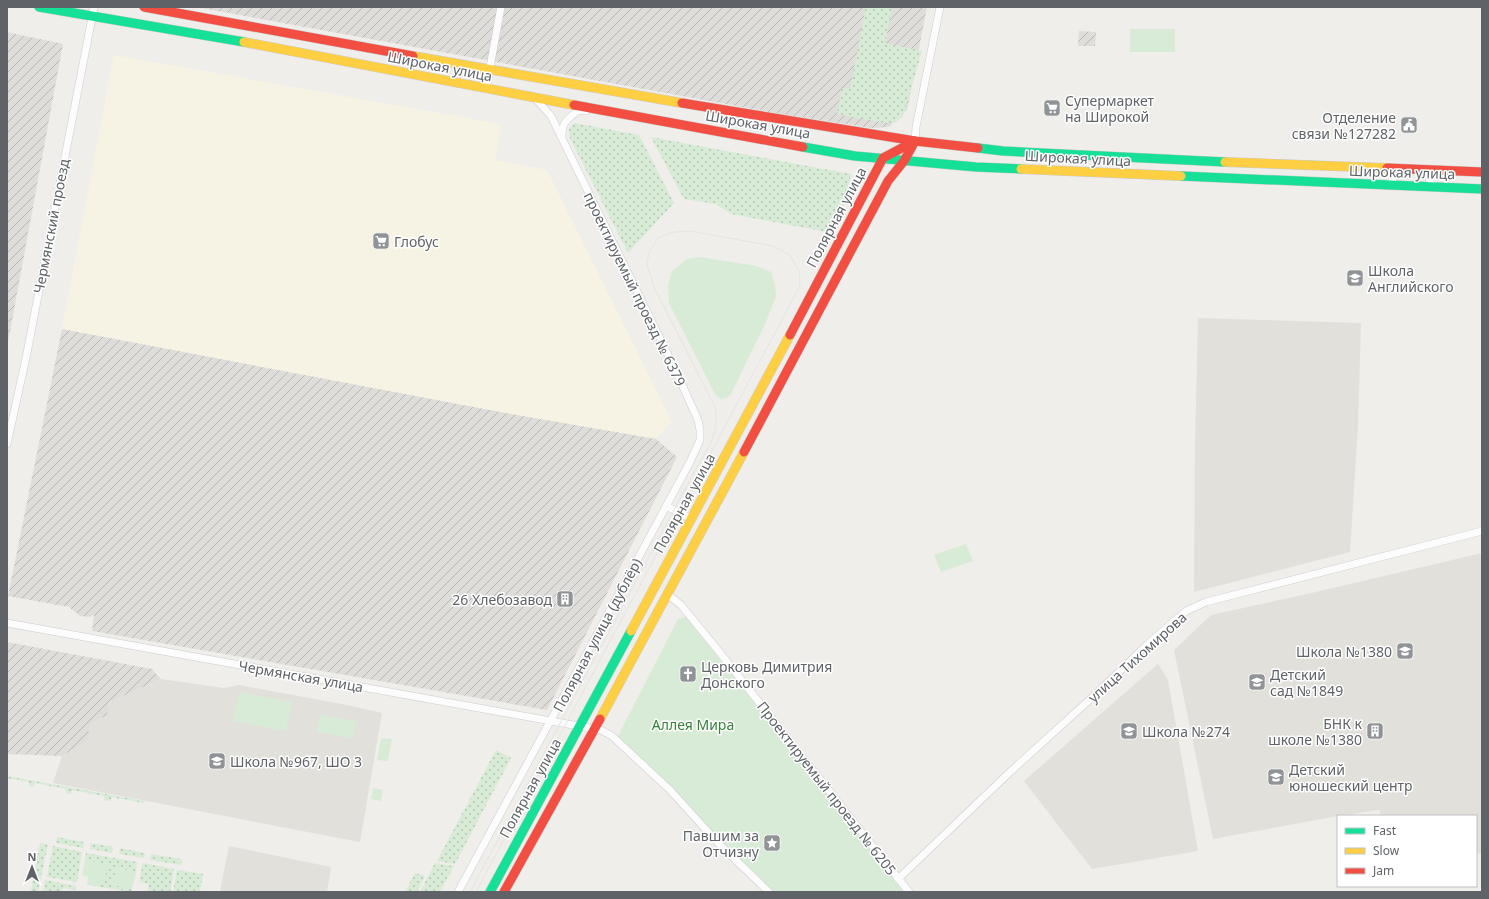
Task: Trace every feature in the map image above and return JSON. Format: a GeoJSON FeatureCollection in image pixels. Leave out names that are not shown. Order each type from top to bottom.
{"type":"FeatureCollection","features":[{"type":"Feature","properties":{"kind":"main road","name":"Широкая улица"},"geometry":{"type":"LineString","coordinates":[[39,7],[856,156],[976,168],[1482,188]]}},
{"type":"Feature","properties":{"kind":"main road","name":"Широкая улица"},"geometry":{"type":"LineString","coordinates":[[144,7],[490,70],[745,114],[915,141],[1003,150],[1482,172]]}},
{"type":"Feature","properties":{"kind":"main road","name":"Полярная улица"},"geometry":{"type":"LineString","coordinates":[[490,892],[692,519],[883,158],[915,141]]}},
{"type":"Feature","properties":{"kind":"main road","name":"Полярная улица"},"geometry":{"type":"LineString","coordinates":[[504,892],[595,728],[888,181],[904,161],[915,141]]}},
{"type":"Feature","properties":{"kind":"street","name":"Чермянский проезд"},"geometry":{"type":"LineString","coordinates":[[7,444],[26,358],[94,7]]}},
{"type":"Feature","properties":{"kind":"street"},"geometry":{"type":"LineString","coordinates":[[486,89],[500,7]]}},
{"type":"Feature","properties":{"kind":"street","name":"Полярная улица"},"geometry":{"type":"LineString","coordinates":[[915,141],[916,127],[940,7]]}},
{"type":"Feature","properties":{"kind":"street","name":"проектируемый проезд № 6379"},"geometry":{"type":"LineString","coordinates":[[535,98],[551,116],[674,367],[698,420],[700,440]]}},
{"type":"Feature","properties":{"kind":"street"},"geometry":{"type":"LineString","coordinates":[[562,140],[562,127],[579,110],[605,111]]}},
{"type":"Feature","properties":{"kind":"street"},"geometry":{"type":"LineString","coordinates":[[1385,185],[1391,183],[1394,177],[1392,171],[1386,168]]}},
{"type":"Feature","properties":{"kind":"street"},"geometry":{"type":"LineString","coordinates":[[1437,187],[1431,184],[1429,178],[1432,172],[1438,170]]}},
{"type":"Feature","properties":{"kind":"street","name":"Полярная улица (дублёр)"},"geometry":{"type":"LineString","coordinates":[[458,892],[690,462],[700,440]]}},
{"type":"Feature","properties":{"kind":"street"},"geometry":{"type":"LineString","coordinates":[[666,506],[692,519]]}},
{"type":"Feature","properties":{"kind":"street","name":"улица Тихомирова"},"geometry":{"type":"LineString","coordinates":[[898,878],[1148,644],[1186,611],[1206,602],[1482,531]]}},
{"type":"Feature","properties":{"kind":"street","name":"Проектируемый проезд № 6205"},"geometry":{"type":"LineString","coordinates":[[667,594],[681,605],[717,649],[909,892]]}},
{"type":"Feature","properties":{"kind":"street","name":"Чермянская улица"},"geometry":{"type":"LineString","coordinates":[[7,623],[595,728],[612,736],[670,790],[720,845],[769,892]]}},
{"type":"Feature","properties":{"kind":"shaded area"},"geometry":{"type":"Polygon","coordinates":[[[196,7],[927,7],[907,110],[889,127],[871,128],[769,112],[196,7]]]}},
{"type":"Feature","properties":{"kind":"shaded area"},"geometry":{"type":"Polygon","coordinates":[[[1079,31],[1096,32],[1095,46],[1078,46],[1079,31]]]}},
{"type":"Feature","properties":{"kind":"shaded area"},"geometry":{"type":"Polygon","coordinates":[[[7,32],[63,44],[7,348],[7,32]]]}},
{"type":"Feature","properties":{"kind":"shaded area"},"geometry":{"type":"Polygon","coordinates":[[[114,55],[501,124],[495,160],[547,170],[672,422],[656,439],[500,412],[62,329],[114,55]]]}},
{"type":"Feature","properties":{"kind":"shaded area"},"geometry":{"type":"Polygon","coordinates":[[[1198,318],[1361,323],[1358,425],[1350,552],[1194,592],[1198,318]]]}},
{"type":"Feature","properties":{"kind":"shaded area"},"geometry":{"type":"Polygon","coordinates":[[[62,329],[500,412],[656,439],[677,457],[547,710],[92,631],[94,615],[90,617],[80,616],[69,607],[8,596],[62,329]]]}},
{"type":"Feature","properties":{"kind":"shaded area"},"geometry":{"type":"Polygon","coordinates":[[[1482,553],[1482,853],[1477,854],[1477,815],[1381,815],[1379,810],[1337,815],[1213,839],[1174,650],[1211,615],[1482,553]]]}},
{"type":"Feature","properties":{"kind":"shaded area"},"geometry":{"type":"Polygon","coordinates":[[[7,642],[152,669],[161,679],[108,703],[108,715],[90,724],[88,741],[62,756],[7,754],[7,642]]]}},
{"type":"Feature","properties":{"kind":"shaded area","name":"Школа №274"},"geometry":{"type":"Polygon","coordinates":[[[1158,664],[1168,680],[1198,851],[1092,869],[1024,781],[1158,664]]]}},
{"type":"Feature","properties":{"kind":"shaded area","name":"Школа №967, ШО 3"},"geometry":{"type":"Polygon","coordinates":[[[161,679],[224,688],[239,685],[382,713],[360,842],[53,783],[62,756],[87,741],[90,724],[107,715],[108,703],[161,679]]]}},
{"type":"Feature","properties":{"kind":"shaded area"},"geometry":{"type":"Polygon","coordinates":[[[229,846],[331,867],[327,892],[220,892],[229,846]]]}},
{"type":"Feature","properties":{"kind":"green space"},"geometry":{"type":"Polygon","coordinates":[[[866,7],[892,7],[885,43],[922,51],[903,116],[895,123],[886,123],[837,114],[842,88],[850,89],[866,7]]]}},
{"type":"Feature","properties":{"kind":"green space"},"geometry":{"type":"Polygon","coordinates":[[[1130,29],[1175,29],[1175,52],[1130,52],[1130,29]]]}},
{"type":"Feature","properties":{"kind":"green space"},"geometry":{"type":"Polygon","coordinates":[[[575,123],[639,135],[674,203],[628,253],[569,136],[569,128],[575,123]]]}},
{"type":"Feature","properties":{"kind":"green space"},"geometry":{"type":"Polygon","coordinates":[[[651,137],[851,174],[841,214],[827,232],[731,214],[716,204],[684,199],[651,137]]]}},
{"type":"Feature","properties":{"kind":"green space"},"geometry":{"type":"Polygon","coordinates":[[[699,257],[757,266],[771,272],[775,285],[776,296],[766,322],[731,394],[727,398],[721,399],[715,394],[669,303],[668,286],[672,271],[687,259],[699,257]]]}},
{"type":"Feature","properties":{"kind":"green space"},"geometry":{"type":"Polygon","coordinates":[[[966,544],[973,561],[941,572],[934,555],[966,544]]]}},
{"type":"Feature","properties":{"kind":"green space","name":"Аллея Мира"},"geometry":{"type":"Polygon","coordinates":[[[686,617],[904,892],[771,892],[618,736],[678,619],[686,617]]]}},
{"type":"Feature","properties":{"kind":"green space"},"geometry":{"type":"Polygon","coordinates":[[[239,692],[292,702],[286,731],[233,721],[239,692]]]}},
{"type":"Feature","properties":{"kind":"green space"},"geometry":{"type":"Polygon","coordinates":[[[320,715],[356,721],[353,738],[317,732],[320,715]]]}},
{"type":"Feature","properties":{"kind":"green space"},"geometry":{"type":"Polygon","coordinates":[[[381,738],[392,739],[388,761],[377,760],[381,738]]]}},
{"type":"Feature","properties":{"kind":"green space"},"geometry":{"type":"Polygon","coordinates":[[[496,750],[511,758],[455,864],[437,861],[496,750]]]}},
{"type":"Feature","properties":{"kind":"green space"},"geometry":{"type":"Polygon","coordinates":[[[7,776],[144,801],[144,803],[111,797],[111,801],[104,800],[104,796],[72,790],[71,794],[66,793],[66,789],[34,783],[33,787],[29,786],[29,782],[7,778],[7,776]]]}},
{"type":"Feature","properties":{"kind":"green space"},"geometry":{"type":"Polygon","coordinates":[[[373,788],[383,790],[381,801],[371,799],[373,788]]]}},
{"type":"Feature","properties":{"kind":"green space"},"geometry":{"type":"Polygon","coordinates":[[[57,837],[84,842],[83,848],[56,843],[57,837]]]}},
{"type":"Feature","properties":{"kind":"green space"},"geometry":{"type":"Polygon","coordinates":[[[40,843],[48,844],[38,892],[31,891],[40,843]]]}},
{"type":"Feature","properties":{"kind":"green space"},"geometry":{"type":"Polygon","coordinates":[[[91,843],[113,847],[112,853],[90,849],[91,843]]]}},
{"type":"Feature","properties":{"kind":"green space"},"geometry":{"type":"Polygon","coordinates":[[[53,846],[82,852],[77,882],[47,877],[53,846]]]}},
{"type":"Feature","properties":{"kind":"green space"},"geometry":{"type":"Polygon","coordinates":[[[120,848],[145,853],[144,858],[119,854],[120,848]]]}},
{"type":"Feature","properties":{"kind":"green space"},"geometry":{"type":"Polygon","coordinates":[[[86,853],[137,862],[136,872],[116,868],[113,885],[132,889],[132,892],[94,886],[95,882],[108,865],[85,860],[86,853]]]}},
{"type":"Feature","properties":{"kind":"green space"},"geometry":{"type":"Polygon","coordinates":[[[151,854],[182,859],[181,865],[150,860],[151,854]]]}},
{"type":"Feature","properties":{"kind":"green space"},"geometry":{"type":"Polygon","coordinates":[[[85,860],[108,864],[104,884],[95,882],[94,886],[87,885],[88,877],[82,875],[85,860]]]}},
{"type":"Feature","properties":{"kind":"green space"},"geometry":{"type":"Polygon","coordinates":[[[143,863],[174,869],[170,892],[147,892],[149,884],[139,882],[143,863]]]}},
{"type":"Feature","properties":{"kind":"green space"},"geometry":{"type":"Polygon","coordinates":[[[435,863],[454,866],[440,892],[420,892],[435,863]]]}},
{"type":"Feature","properties":{"kind":"green space"},"geometry":{"type":"Polygon","coordinates":[[[116,868],[136,872],[132,889],[113,885],[116,868]]]}},
{"type":"Feature","properties":{"kind":"green space"},"geometry":{"type":"Polygon","coordinates":[[[177,870],[203,874],[200,892],[173,892],[177,870]]]}},
{"type":"Feature","properties":{"kind":"green space"},"geometry":{"type":"Polygon","coordinates":[[[415,873],[425,876],[417,892],[405,892],[415,873]]]}},
{"type":"Feature","properties":{"kind":"green space"},"geometry":{"type":"Polygon","coordinates":[[[45,880],[76,886],[76,890],[63,888],[62,892],[43,892],[45,880]]]}},
{"type":"Feature","properties":{"kind":"tram line"},"geometry":{"type":"LineString","coordinates":[[470,892],[709,445],[716,425],[715,407],[654,287],[647,264],[649,252],[658,238],[674,232],[690,231],[773,246],[790,255],[799,271],[800,286],[476,892]]}},
{"type":"Feature","properties":{"kind":"traffic: fast"},"geometry":{"type":"LineString","coordinates":[[39,7],[244,42]]}},
{"type":"Feature","properties":{"kind":"traffic: fast"},"geometry":{"type":"LineString","coordinates":[[803,147],[855,156],[976,167],[1021,169]]}},
{"type":"Feature","properties":{"kind":"traffic: fast"},"geometry":{"type":"LineString","coordinates":[[978,148],[1003,151],[1225,162]]}},
{"type":"Feature","properties":{"kind":"traffic: fast"},"geometry":{"type":"LineString","coordinates":[[1181,176],[1482,189]]}},
{"type":"Feature","properties":{"kind":"traffic: fast"},"geometry":{"type":"LineString","coordinates":[[490,892],[631,631]]}},
{"type":"Feature","properties":{"kind":"traffic: slow"},"geometry":{"type":"LineString","coordinates":[[244,42],[574,105]]}},
{"type":"Feature","properties":{"kind":"traffic: slow"},"geometry":{"type":"LineString","coordinates":[[413,56],[682,103]]}},
{"type":"Feature","properties":{"kind":"traffic: slow"},"geometry":{"type":"LineString","coordinates":[[1225,162],[1387,168]]}},
{"type":"Feature","properties":{"kind":"traffic: slow"},"geometry":{"type":"LineString","coordinates":[[1021,169],[1181,176]]}},
{"type":"Feature","properties":{"kind":"traffic: slow"},"geometry":{"type":"LineString","coordinates":[[631,631],[790,335]]}},
{"type":"Feature","properties":{"kind":"traffic: slow"},"geometry":{"type":"LineString","coordinates":[[600,719],[744,452]]}},
{"type":"Feature","properties":{"kind":"traffic: jam"},"geometry":{"type":"LineString","coordinates":[[144,7],[413,56]]}},
{"type":"Feature","properties":{"kind":"traffic: jam"},"geometry":{"type":"LineString","coordinates":[[682,103],[915,141],[978,148]]}},
{"type":"Feature","properties":{"kind":"traffic: jam"},"geometry":{"type":"LineString","coordinates":[[574,105],[803,147]]}},
{"type":"Feature","properties":{"kind":"traffic: jam"},"geometry":{"type":"LineString","coordinates":[[790,335],[883,158],[915,141]]}},
{"type":"Feature","properties":{"kind":"traffic: jam"},"geometry":{"type":"LineString","coordinates":[[744,452],[888,181],[904,161],[915,141]]}},
{"type":"Feature","properties":{"kind":"traffic: jam"},"geometry":{"type":"LineString","coordinates":[[1387,168],[1482,172]]}},
{"type":"Feature","properties":{"kind":"traffic: jam"},"geometry":{"type":"LineString","coordinates":[[504,892],[600,719]]}},
{"type":"Feature","properties":{"kind":"place","name":"Супермаркет на Широкой"},"geometry":{"type":"Point","coordinates":[1052,108]}},
{"type":"Feature","properties":{"kind":"place","name":"Отделение связи №127282"},"geometry":{"type":"Point","coordinates":[1409,125]}},
{"type":"Feature","properties":{"kind":"place","name":"Глобус"},"geometry":{"type":"Point","coordinates":[381,241]}},
{"type":"Feature","properties":{"kind":"place","name":"Школа Английского"},"geometry":{"type":"Point","coordinates":[1355,278]}},
{"type":"Feature","properties":{"kind":"place","name":"26 Хлебозавод"},"geometry":{"type":"Point","coordinates":[565,599]}},
{"type":"Feature","properties":{"kind":"place","name":"Школа №1380"},"geometry":{"type":"Point","coordinates":[1405,651]}},
{"type":"Feature","properties":{"kind":"place","name":"Церковь Димитрия Донского"},"geometry":{"type":"Point","coordinates":[688,674]}},
{"type":"Feature","properties":{"kind":"place","name":"Детский сад №1849"},"geometry":{"type":"Point","coordinates":[1257,682]}},
{"type":"Feature","properties":{"kind":"place","name":"Школа №274"},"geometry":{"type":"Point","coordinates":[1129,731]}},
{"type":"Feature","properties":{"kind":"place","name":"БНК к школе №1380"},"geometry":{"type":"Point","coordinates":[1375,731]}},
{"type":"Feature","properties":{"kind":"place","name":"Школа №967, ШО 3"},"geometry":{"type":"Point","coordinates":[217,761]}},
{"type":"Feature","properties":{"kind":"place","name":"Детский юношеский центр"},"geometry":{"type":"Point","coordinates":[1276,777]}},
{"type":"Feature","properties":{"kind":"place","name":"Павшим за Отчизну"},"geometry":{"type":"Point","coordinates":[772,843]}}]}
